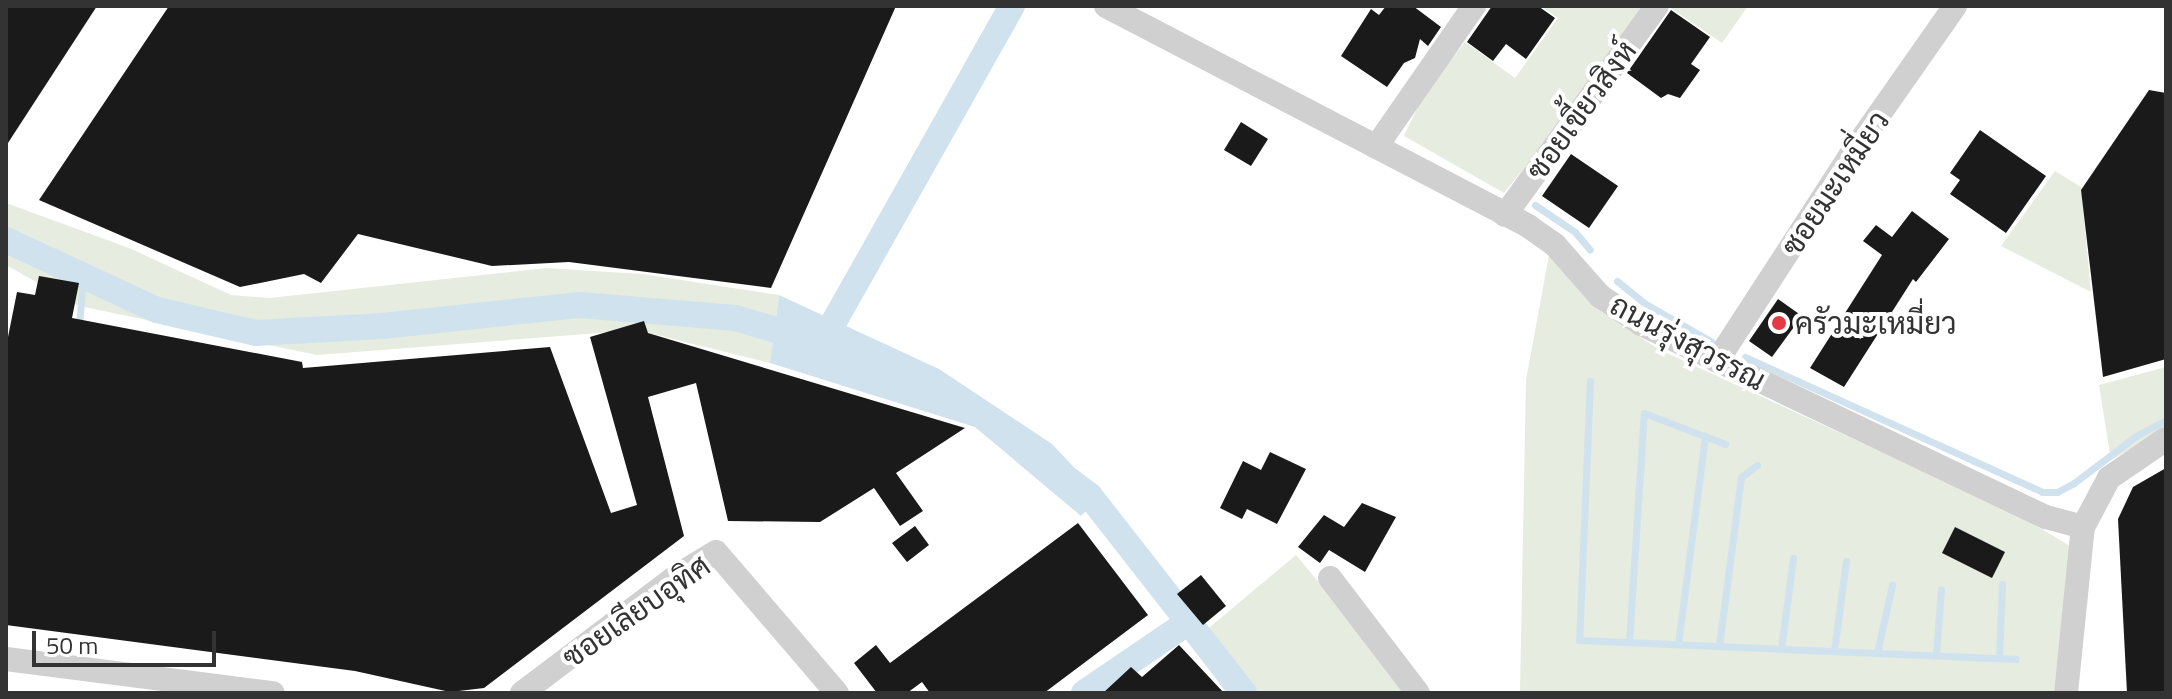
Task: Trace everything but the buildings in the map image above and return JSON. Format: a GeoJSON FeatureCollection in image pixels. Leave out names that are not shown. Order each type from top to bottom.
{"type":"FeatureCollection","features":[{"type":"Feature","properties":{"kind":"street","name":"ถนนรุ่งสุวรรณ"},"geometry":{"type":"LineString","coordinates":[[1106,6],[1505,215],[1555,245],[1600,296],[1641,324],[2046,517],[2083,527]]}},
{"type":"Feature","properties":{"kind":"street"},"geometry":{"type":"LineString","coordinates":[[1376,147],[1474,6]]}},
{"type":"Feature","properties":{"kind":"street","name":"ซอยเขี้ยวสิงห์"},"geometry":{"type":"LineString","coordinates":[[1505,215],[1657,6]]}},
{"type":"Feature","properties":{"kind":"street","name":"ซอยมะเหมี่ยว"},"geometry":{"type":"LineString","coordinates":[[1717,361],[1850,156],[1955,6]]}},
{"type":"Feature","properties":{"kind":"street"},"geometry":{"type":"LineString","coordinates":[[2066,693],[2083,527],[2109,478],[2166,439]]}},
{"type":"Feature","properties":{"kind":"street","name":"ซอยเลียบอุทิศ"},"geometry":{"type":"LineString","coordinates":[[522,693],[678,575],[716,552],[837,693]]}},
{"type":"Feature","properties":{"kind":"street"},"geometry":{"type":"LineString","coordinates":[[1330,578],[1418,693]]}},
{"type":"Feature","properties":{"kind":"street"},"geometry":{"type":"LineString","coordinates":[[6,659],[273,693]]}},
{"type":"Feature","properties":{"kind":"shaded area"},"geometry":{"type":"Polygon","coordinates":[[[1541,6],[1647,6],[1591,84],[1504,193],[1404,136],[1424,94],[1465,42],[1515,78],[1558,18],[1541,6]]]}},
{"type":"Feature","properties":{"kind":"shaded area"},"geometry":{"type":"Polygon","coordinates":[[[1668,6],[1748,6],[1722,43],[1668,6]]]}},
{"type":"Feature","properties":{"kind":"shaded area"},"geometry":{"type":"Polygon","coordinates":[[[2055,171],[2081,187],[2091,292],[2001,246],[2055,171]]]}},
{"type":"Feature","properties":{"kind":"shaded area"},"geometry":{"type":"Polygon","coordinates":[[[6,203],[129,248],[231,295],[270,298],[546,268],[642,274],[779,295],[770,363],[637,330],[317,355],[79,306],[6,265],[6,203]]]}},
{"type":"Feature","properties":{"kind":"shaded area"},"geometry":{"type":"Polygon","coordinates":[[[1549,255],[1600,311],[1660,350],[2015,513],[2070,546],[2054,693],[1520,693],[1526,380],[1549,255]]]}},
{"type":"Feature","properties":{"kind":"shaded area"},"geometry":{"type":"Polygon","coordinates":[[[2166,367],[2166,429],[2111,460],[2099,385],[2166,367]]]}},
{"type":"Feature","properties":{"kind":"shaded area"},"geometry":{"type":"Polygon","coordinates":[[[1296,555],[1411,693],[1226,693],[1191,643],[1296,555]]]}},
{"type":"Feature","properties":{"kind":"water"},"geometry":{"type":"Polygon","coordinates":[[[779,295],[939,369],[1052,444],[1101,496],[1081,516],[975,427],[770,363],[779,295]]]}},
{"type":"Feature","properties":{"kind":"waterway"},"geometry":{"type":"LineString","coordinates":[[822,343],[1012,6]]}},
{"type":"Feature","properties":{"kind":"waterway"},"geometry":{"type":"LineString","coordinates":[[1535,205],[1575,232],[1590,250]]}},
{"type":"Feature","properties":{"kind":"waterway"},"geometry":{"type":"LineString","coordinates":[[6,240],[157,310],[256,333],[382,326],[580,305],[735,318],[807,339]]}},
{"type":"Feature","properties":{"kind":"waterway"},"geometry":{"type":"LineString","coordinates":[[79,326],[83,277]]}},
{"type":"Feature","properties":{"kind":"waterway"},"geometry":{"type":"LineString","coordinates":[[1617,281],[1644,303],[1712,342]]}},
{"type":"Feature","properties":{"kind":"waterway"},"geometry":{"type":"LineString","coordinates":[[1745,357],[2042,492],[2057,492],[2074,483],[2136,436],[2166,420]]}},
{"type":"Feature","properties":{"kind":"waterway"},"geometry":{"type":"LineString","coordinates":[[1590,381],[1579,640],[2016,659]]}},
{"type":"Feature","properties":{"kind":"waterway"},"geometry":{"type":"LineString","coordinates":[[1629,642],[1644,413],[1725,444]]}},
{"type":"Feature","properties":{"kind":"waterway"},"geometry":{"type":"LineString","coordinates":[[1678,644],[1705,436]]}},
{"type":"Feature","properties":{"kind":"waterway"},"geometry":{"type":"LineString","coordinates":[[1719,646],[1741,477],[1757,465]]}},
{"type":"Feature","properties":{"kind":"waterway"},"geometry":{"type":"LineString","coordinates":[[1069,480],[1090,496],[1244,693]]}},
{"type":"Feature","properties":{"kind":"waterway"},"geometry":{"type":"LineString","coordinates":[[1781,649],[1793,558]]}},
{"type":"Feature","properties":{"kind":"waterway"},"geometry":{"type":"LineString","coordinates":[[1834,651],[1846,561]]}},
{"type":"Feature","properties":{"kind":"waterway"},"geometry":{"type":"LineString","coordinates":[[1999,658],[2002,584]]}},
{"type":"Feature","properties":{"kind":"waterway"},"geometry":{"type":"LineString","coordinates":[[1877,653],[1892,585]]}},
{"type":"Feature","properties":{"kind":"waterway"},"geometry":{"type":"LineString","coordinates":[[1936,655],[1941,589]]}},
{"type":"Feature","properties":{"kind":"waterway"},"geometry":{"type":"LineString","coordinates":[[1084,693],[1190,621]]}},
{"type":"Feature","properties":{"kind":"place","name":"ครัวมะเหมี่ยว"},"geometry":{"type":"Point","coordinates":[1779,323]}}]}
